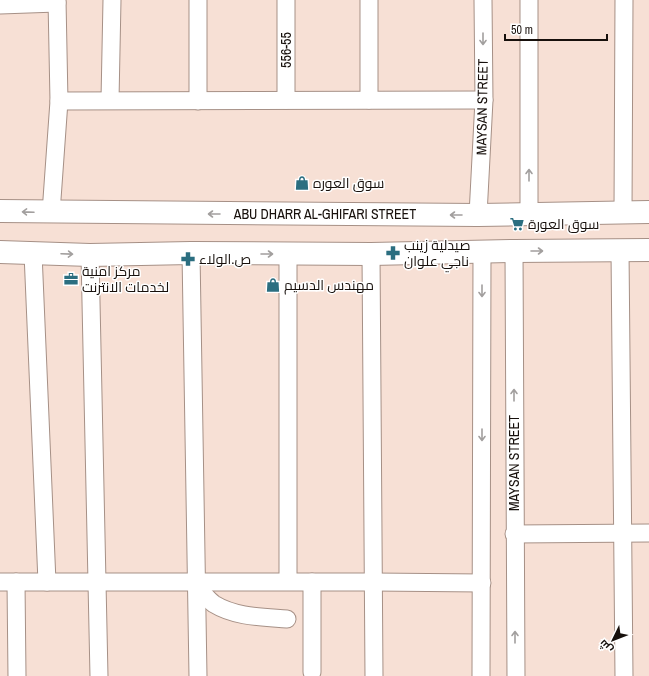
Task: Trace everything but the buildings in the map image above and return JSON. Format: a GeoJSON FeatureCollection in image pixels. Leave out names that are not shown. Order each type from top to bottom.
{"type":"FeatureCollection","features":[{"type":"Feature","properties":{"kind":"main road","name":"ABU DHARR AL-GHIFARI STREET"},"geometry":{"type":"LineString","coordinates":[[0,211],[51,213],[478,215],[649,212]]}},
{"type":"Feature","properties":{"kind":"main road"},"geometry":{"type":"LineString","coordinates":[[0,252],[90,255],[191,253],[372,254],[649,250]]}},
{"type":"Feature","properties":{"kind":"street"},"geometry":{"type":"LineString","coordinates":[[110,100],[112,0]]}},
{"type":"Feature","properties":{"kind":"street"},"geometry":{"type":"LineString","coordinates":[[198,0],[198,100]]}},
{"type":"Feature","properties":{"kind":"street","name":"556-55"},"geometry":{"type":"LineString","coordinates":[[286,0],[286,100]]}},
{"type":"Feature","properties":{"kind":"street"},"geometry":{"type":"LineString","coordinates":[[369,0],[369,100]]}},
{"type":"Feature","properties":{"kind":"street","name":"MAYSAN STREET"},"geometry":{"type":"LineString","coordinates":[[478,215],[484,100],[483,0]]}},
{"type":"Feature","properties":{"kind":"street"},"geometry":{"type":"LineString","coordinates":[[529,0],[529,214]]}},
{"type":"Feature","properties":{"kind":"street"},"geometry":{"type":"LineString","coordinates":[[623,212],[624,0]]}},
{"type":"Feature","properties":{"kind":"street"},"geometry":{"type":"LineString","coordinates":[[0,5],[57,2],[59,101],[51,213]]}},
{"type":"Feature","properties":{"kind":"street"},"geometry":{"type":"LineString","coordinates":[[59,101],[484,100]]}},
{"type":"Feature","properties":{"kind":"street"},"geometry":{"type":"LineString","coordinates":[[620,250],[624,676]]}},
{"type":"Feature","properties":{"kind":"street","name":"MAYSAN STREET"},"geometry":{"type":"LineString","coordinates":[[514,251],[514,534],[516,676]]}},
{"type":"Feature","properties":{"kind":"street"},"geometry":{"type":"LineString","coordinates":[[481,676],[482,252]]}},
{"type":"Feature","properties":{"kind":"street"},"geometry":{"type":"LineString","coordinates":[[33,253],[47,582]]}},
{"type":"Feature","properties":{"kind":"street"},"geometry":{"type":"LineString","coordinates":[[191,253],[198,676]]}},
{"type":"Feature","properties":{"kind":"street"},"geometry":{"type":"LineString","coordinates":[[288,254],[288,581]]}},
{"type":"Feature","properties":{"kind":"street"},"geometry":{"type":"LineString","coordinates":[[372,254],[374,676]]}},
{"type":"Feature","properties":{"kind":"street"},"geometry":{"type":"LineString","coordinates":[[90,255],[99,676]]}},
{"type":"Feature","properties":{"kind":"street"},"geometry":{"type":"LineString","coordinates":[[514,534],[649,533]]}},
{"type":"Feature","properties":{"kind":"street"},"geometry":{"type":"LineString","coordinates":[[17,676],[8,582],[97,581],[196,584],[288,581],[482,583]]}},
{"type":"Feature","properties":{"kind":"street"},"geometry":{"type":"LineString","coordinates":[[312,582],[312,672]]}},
{"type":"Feature","properties":{"kind":"street"},"geometry":{"type":"LineString","coordinates":[[196,584],[213,603],[227,610],[242,615],[287,619]]}},
{"type":"Feature","properties":{"kind":"place","name":"سوق العوره"},"geometry":{"type":"Point","coordinates":[302,183]}},
{"type":"Feature","properties":{"kind":"place","name":"سوق العورة"},"geometry":{"type":"Point","coordinates":[517,224]}},
{"type":"Feature","properties":{"kind":"place","name":"صيدلية زينب ناجي علوان"},"geometry":{"type":"Point","coordinates":[393,253]}},
{"type":"Feature","properties":{"kind":"place","name":"ص.الولاء"},"geometry":{"type":"Point","coordinates":[188,259]}},
{"type":"Feature","properties":{"kind":"place","name":"مركز امنية لخدمات الانترنت"},"geometry":{"type":"Point","coordinates":[71,279]}},
{"type":"Feature","properties":{"kind":"place","name":"مهندس الدسيم"},"geometry":{"type":"Point","coordinates":[273,285]}}]}
